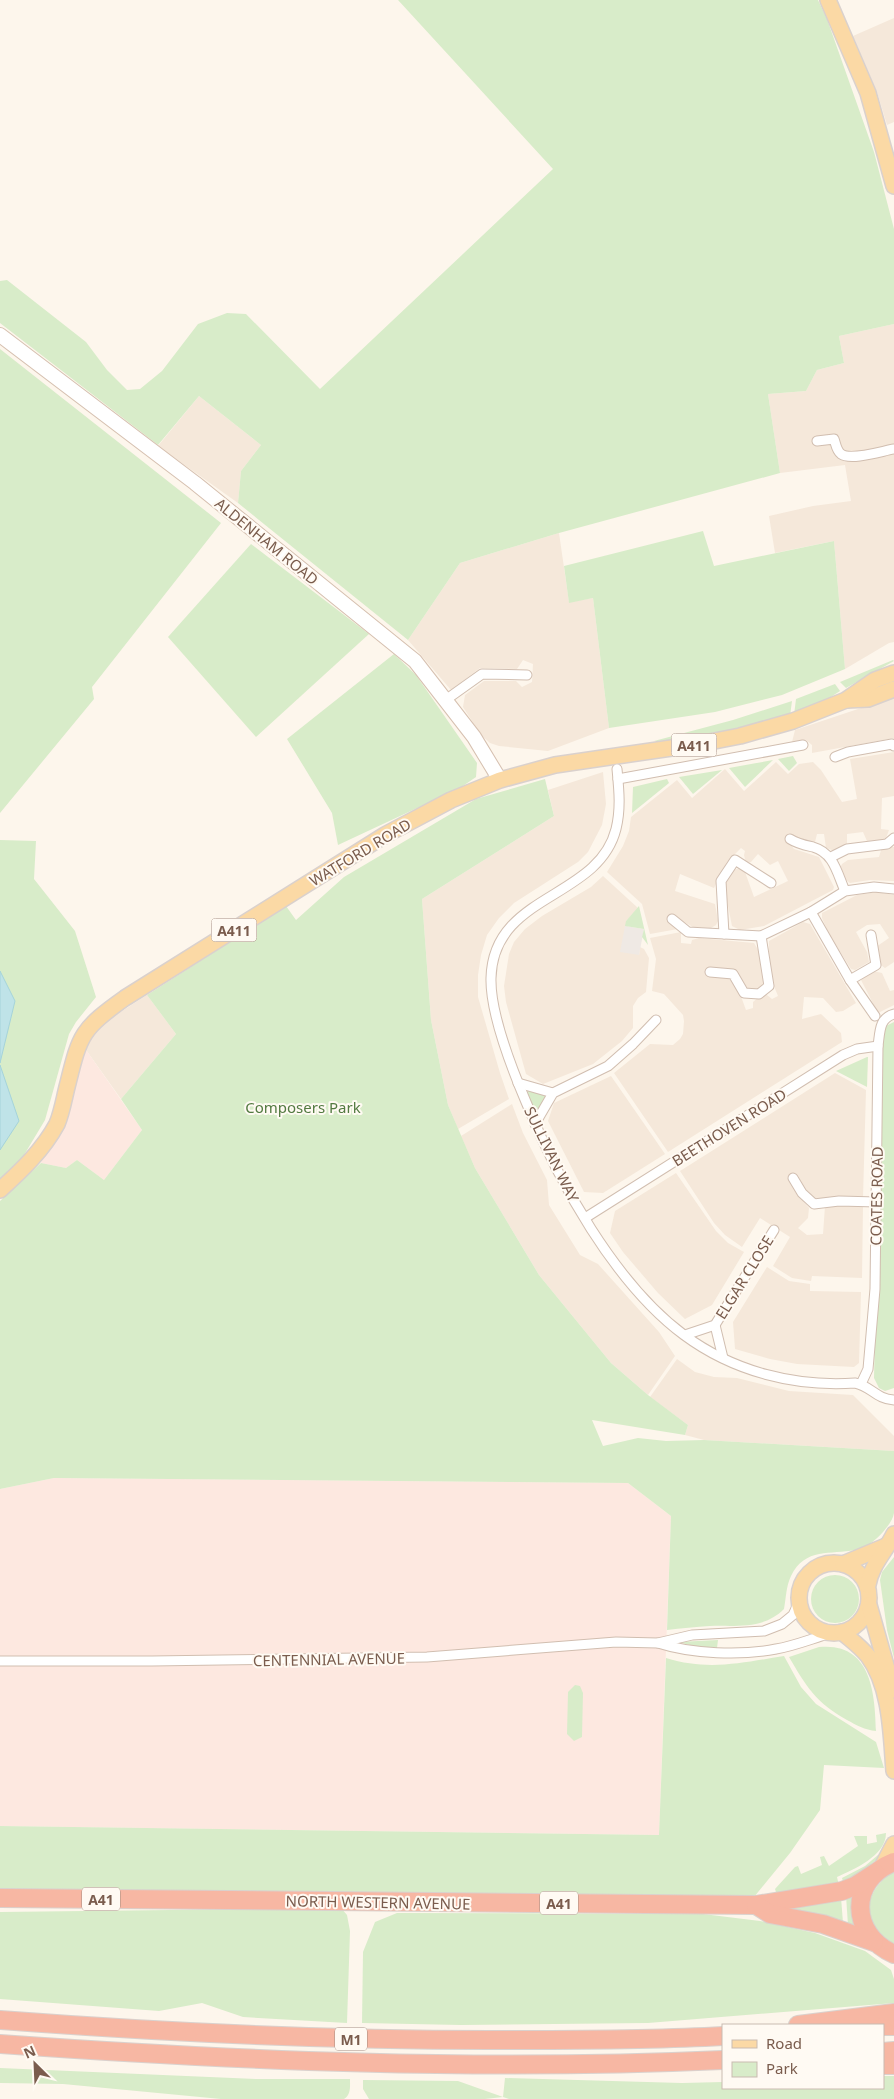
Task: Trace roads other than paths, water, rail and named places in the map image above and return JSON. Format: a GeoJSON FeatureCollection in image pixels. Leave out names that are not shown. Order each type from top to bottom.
{"type":"FeatureCollection","features":[{"type":"Feature","properties":{"kind":"highway","name":"NORTH WESTERN AVENUE"},"geometry":{"type":"LineString","coordinates":[[0,1898],[756,1905],[842,1891],[855,1886],[884,1867]]}},
{"type":"Feature","properties":{"kind":"highway"},"geometry":{"type":"LineString","coordinates":[[884,1867],[867,1883],[860,1904],[862,1923],[887,1951]]}},
{"type":"Feature","properties":{"kind":"highway","name":"NORTH WESTERN AVENUE"},"geometry":{"type":"LineString","coordinates":[[756,1905],[770,1914],[823,1924],[887,1951]]}},
{"type":"Feature","properties":{"kind":"highway"},"geometry":{"type":"LineString","coordinates":[[806,2024],[894,2013]]}},
{"type":"Feature","properties":{"kind":"highway","name":"M1"},"geometry":{"type":"LineString","coordinates":[[0,2020],[152,2030],[370,2040],[557,2040],[722,2035]]}},
{"type":"Feature","properties":{"kind":"highway","name":"M1"},"geometry":{"type":"LineString","coordinates":[[0,2044],[160,2054],[368,2063],[515,2064],[722,2060]]}},
{"type":"Feature","properties":{"kind":"highway","name":"M1"},"geometry":{"type":"LineString","coordinates":[[678,2062],[722,2064]]}},
{"type":"Feature","properties":{"kind":"main road"},"geometry":{"type":"LineString","coordinates":[[828,0],[868,93],[890,152],[894,186]]}},
{"type":"Feature","properties":{"kind":"main road"},"geometry":{"type":"LineString","coordinates":[[875,680],[894,664]]}},
{"type":"Feature","properties":{"kind":"main road","name":"WATFORD ROAD"},"geometry":{"type":"LineString","coordinates":[[0,1190],[30,1162],[57,1124],[79,1042],[95,1020],[125,998],[385,835],[451,800],[500,780],[555,764],[740,736],[793,721],[846,700],[875,680],[894,673]]}},
{"type":"Feature","properties":{"kind":"main road","name":"WATFORD ROAD"},"geometry":{"type":"LineString","coordinates":[[846,700],[868,699],[894,689]]}},
{"type":"Feature","properties":{"kind":"main road"},"geometry":{"type":"LineString","coordinates":[[843,1564],[890,1540]]}},
{"type":"Feature","properties":{"kind":"main road"},"geometry":{"type":"LineString","coordinates":[[890,1540],[869,1577],[868,1585],[869,1605],[894,1692]]}},
{"type":"Feature","properties":{"kind":"main road"},"geometry":{"type":"LineString","coordinates":[[868,1585],[860,1573],[850,1566],[824,1563],[810,1571],[801,1584],[799,1602],[804,1617],[810,1624],[837,1633],[858,1645],[867,1655],[879,1676],[890,1726],[894,1771]]}},
{"type":"Feature","properties":{"kind":"main road"},"geometry":{"type":"LineString","coordinates":[[837,1633],[860,1622],[869,1605]]}},
{"type":"Feature","properties":{"kind":"main road"},"geometry":{"type":"LineString","coordinates":[[884,1867],[894,1844]]}},
{"type":"Feature","properties":{"kind":"street","name":"ALDENHAM ROAD"},"geometry":{"type":"LineString","coordinates":[[0,335],[195,484],[415,661],[447,699],[474,737],[500,780]]}},
{"type":"Feature","properties":{"kind":"street"},"geometry":{"type":"LineString","coordinates":[[817,441],[834,439],[837,449],[846,456],[858,456],[894,449]]}},
{"type":"Feature","properties":{"kind":"street"},"geometry":{"type":"LineString","coordinates":[[447,699],[482,674],[526,675]]}},
{"type":"Feature","properties":{"kind":"street"},"geometry":{"type":"LineString","coordinates":[[835,757],[848,752],[892,744],[894,746]]}},
{"type":"Feature","properties":{"kind":"street"},"geometry":{"type":"LineString","coordinates":[[618,779],[803,745]]}},
{"type":"Feature","properties":{"kind":"street","name":"SULLIVAN WAY"},"geometry":{"type":"LineString","coordinates":[[616,769],[620,810],[615,832],[604,853],[596,865],[582,876],[517,918],[504,934],[497,949],[491,978],[492,993],[502,1035],[518,1083],[556,1168],[585,1218],[614,1262],[660,1315],[685,1336],[723,1358],[760,1374],[796,1382],[861,1384]]}},
{"type":"Feature","properties":{"kind":"street"},"geometry":{"type":"LineString","coordinates":[[831,857],[847,849],[887,844],[894,838]]}},
{"type":"Feature","properties":{"kind":"street"},"geometry":{"type":"LineString","coordinates":[[790,839],[798,844],[816,848],[831,857],[845,891]]}},
{"type":"Feature","properties":{"kind":"street"},"geometry":{"type":"LineString","coordinates":[[724,934],[721,881],[735,860],[771,884]]}},
{"type":"Feature","properties":{"kind":"street"},"geometry":{"type":"LineString","coordinates":[[672,919],[688,932],[760,936],[811,912],[845,891],[874,887],[894,889]]}},
{"type":"Feature","properties":{"kind":"street"},"geometry":{"type":"LineString","coordinates":[[811,912],[850,980],[875,1016]]}},
{"type":"Feature","properties":{"kind":"street"},"geometry":{"type":"LineString","coordinates":[[850,980],[876,965],[871,935]]}},
{"type":"Feature","properties":{"kind":"street"},"geometry":{"type":"LineString","coordinates":[[710,972],[733,974],[744,993],[759,994],[769,986],[760,936]]}},
{"type":"Feature","properties":{"kind":"street","name":"COATES ROAD"},"geometry":{"type":"LineString","coordinates":[[861,1384],[868,1369],[875,1289],[878,1046],[881,1023],[885,1018],[894,1014]]}},
{"type":"Feature","properties":{"kind":"street"},"geometry":{"type":"LineString","coordinates":[[535,1124],[553,1093],[608,1066],[656,1020]]}},
{"type":"Feature","properties":{"kind":"street","name":"BEETHOVEN ROAD"},"geometry":{"type":"LineString","coordinates":[[585,1218],[842,1055],[878,1046]]}},
{"type":"Feature","properties":{"kind":"street"},"geometry":{"type":"LineString","coordinates":[[518,1083],[553,1093]]}},
{"type":"Feature","properties":{"kind":"street"},"geometry":{"type":"LineString","coordinates":[[793,1178],[802,1193],[814,1204],[839,1201],[877,1202]]}},
{"type":"Feature","properties":{"kind":"street","name":"ELGAR CLOSE"},"geometry":{"type":"LineString","coordinates":[[685,1336],[715,1325],[774,1230]]}},
{"type":"Feature","properties":{"kind":"street","name":"ELGAR CLOSE"},"geometry":{"type":"LineString","coordinates":[[715,1325],[723,1358]]}},
{"type":"Feature","properties":{"kind":"street"},"geometry":{"type":"LineString","coordinates":[[861,1384],[880,1398],[894,1400]]}},
{"type":"Feature","properties":{"kind":"street","name":"CENTENNIAL AVENUE"},"geometry":{"type":"LineString","coordinates":[[0,1661],[427,1657],[608,1643],[658,1642],[692,1636],[764,1631],[782,1624],[793,1615],[799,1602]]}},
{"type":"Feature","properties":{"kind":"street","name":"CENTENNIAL AVENUE"},"geometry":{"type":"LineString","coordinates":[[658,1642],[672,1648],[694,1651],[762,1651],[837,1633]]}},
{"type":"Feature","properties":{"kind":"water"},"geometry":{"type":"Polygon","coordinates":[[[0,971],[15,1001],[0,1063],[0,971]]]}},
{"type":"Feature","properties":{"kind":"water"},"geometry":{"type":"Polygon","coordinates":[[[0,1065],[19,1121],[0,1150],[0,1065]]]}},
{"type":"Feature","properties":{"kind":"park label","name":"Composers Park"},"geometry":{"type":"Point","coordinates":[303,1107]}}]}
